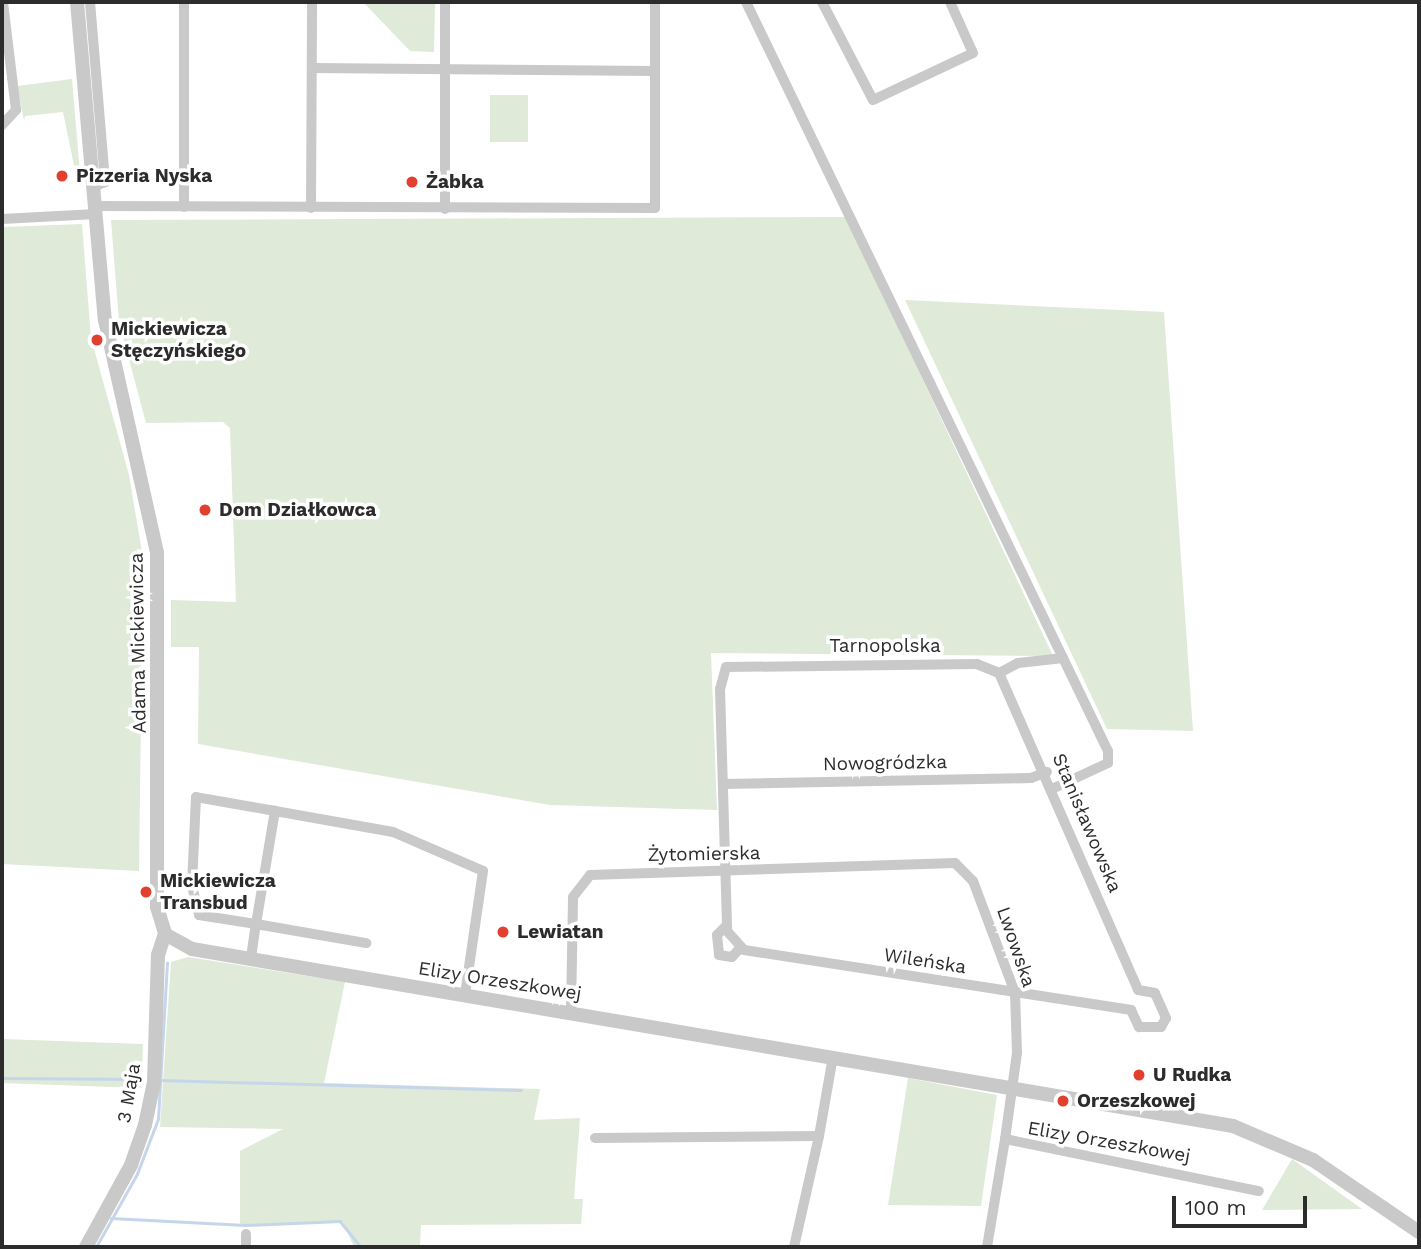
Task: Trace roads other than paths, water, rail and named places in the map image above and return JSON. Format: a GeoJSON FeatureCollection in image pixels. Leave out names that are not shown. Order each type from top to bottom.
{"type":"FeatureCollection","features":[{"type":"Feature","properties":{"kind":"street"},"geometry":{"type":"LineString","coordinates":[[2,125],[16,110],[3,2]]}},
{"type":"Feature","properties":{"kind":"street","name":"Adama Mickiewicza"},"geometry":{"type":"LineString","coordinates":[[77,2],[105,320],[157,553],[157,899],[165,934]]}},
{"type":"Feature","properties":{"kind":"street","name":"Adama Mickiewicza"},"geometry":{"type":"LineString","coordinates":[[90,2],[106,182],[94,187]]}},
{"type":"Feature","properties":{"kind":"street"},"geometry":{"type":"LineString","coordinates":[[184,2],[184,207]]}},
{"type":"Feature","properties":{"kind":"street"},"geometry":{"type":"LineString","coordinates":[[310,208],[312,2]]}},
{"type":"Feature","properties":{"kind":"street"},"geometry":{"type":"LineString","coordinates":[[445,2],[445,209]]}},
{"type":"Feature","properties":{"kind":"street"},"geometry":{"type":"LineString","coordinates":[[2,219],[96,210],[184,207],[655,208],[655,2]]}},
{"type":"Feature","properties":{"kind":"street"},"geometry":{"type":"LineString","coordinates":[[746,2],[1063,658],[1108,762],[1054,788]]}},
{"type":"Feature","properties":{"kind":"street"},"geometry":{"type":"LineString","coordinates":[[822,2],[873,100],[973,53],[950,2]]}},
{"type":"Feature","properties":{"kind":"street"},"geometry":{"type":"LineString","coordinates":[[312,68],[655,71]]}},
{"type":"Feature","properties":{"kind":"street"},"geometry":{"type":"LineString","coordinates":[[999,673],[1018,663],[1063,658]]}},
{"type":"Feature","properties":{"kind":"street","name":"Tarnopolska"},"geometry":{"type":"LineString","coordinates":[[723,784],[720,689],[726,667],[740,663],[977,664],[999,673]]}},
{"type":"Feature","properties":{"kind":"street","name":"Stanisławowska"},"geometry":{"type":"LineString","coordinates":[[999,673],[1054,788],[1138,990]]}},
{"type":"Feature","properties":{"kind":"street","name":"Nowogródzka"},"geometry":{"type":"LineString","coordinates":[[723,784],[1031,778],[1046,772]]}},
{"type":"Feature","properties":{"kind":"street"},"geometry":{"type":"LineString","coordinates":[[723,784],[726,926],[740,948]]}},
{"type":"Feature","properties":{"kind":"street"},"geometry":{"type":"LineString","coordinates":[[366,943],[256,925],[196,911],[196,797],[393,832],[482,871],[465,995]]}},
{"type":"Feature","properties":{"kind":"street"},"geometry":{"type":"LineString","coordinates":[[251,958],[275,811]]}},
{"type":"Feature","properties":{"kind":"street","name":"Żytomierska"},"geometry":{"type":"LineString","coordinates":[[571,1013],[573,897],[582,878],[963,865]]}},
{"type":"Feature","properties":{"kind":"street","name":"Lwowska"},"geometry":{"type":"LineString","coordinates":[[963,865],[1015,993],[1013,1087]]}},
{"type":"Feature","properties":{"kind":"street","name":"Wileńska"},"geometry":{"type":"LineString","coordinates":[[726,926],[717,935],[719,955],[732,957],[740,948],[1131,1010]]}},
{"type":"Feature","properties":{"kind":"street","name":"Elizy Orzeszkowej"},"geometry":{"type":"LineString","coordinates":[[165,934],[182,946],[1013,1087],[1254,1132],[1319,1164],[1419,1232]]}},
{"type":"Feature","properties":{"kind":"street","name":"3 Maja"},"geometry":{"type":"LineString","coordinates":[[86,1247],[126,1176],[145,1125],[154,1082],[158,955],[165,934]]}},
{"type":"Feature","properties":{"kind":"street"},"geometry":{"type":"LineString","coordinates":[[1138,990],[1153,991],[1166,1018],[1156,1029],[1144,1029],[1134,1024],[1131,1010],[1138,990]]}},
{"type":"Feature","properties":{"kind":"street"},"geometry":{"type":"LineString","coordinates":[[794,1247],[819,1136],[833,1057]]}},
{"type":"Feature","properties":{"kind":"street","name":"Elizy Orzeszkowej"},"geometry":{"type":"LineString","coordinates":[[1013,1087],[1005,1139],[1259,1191]]}},
{"type":"Feature","properties":{"kind":"street"},"geometry":{"type":"LineString","coordinates":[[595,1138],[819,1136]]}},
{"type":"Feature","properties":{"kind":"street"},"geometry":{"type":"LineString","coordinates":[[987,1247],[1005,1139]]}},
{"type":"Feature","properties":{"kind":"street"},"geometry":{"type":"LineString","coordinates":[[246,1234],[246,1247]]}},
{"type":"Feature","properties":{"kind":"waterway"},"geometry":{"type":"LineString","coordinates":[[96,1247],[137,1174],[158,1119],[167,963]]}},
{"type":"Feature","properties":{"kind":"waterway"},"geometry":{"type":"LineString","coordinates":[[2,1078],[142,1079]]}},
{"type":"Feature","properties":{"kind":"waterway"},"geometry":{"type":"LineString","coordinates":[[161,1080],[521,1090]]}},
{"type":"Feature","properties":{"kind":"waterway"},"geometry":{"type":"LineString","coordinates":[[111,1218],[245,1225],[340,1221],[361,1247]]}},
{"type":"Feature","properties":{"kind":"place","name":"Pizzeria Nyska"},"geometry":{"type":"Point","coordinates":[62,176]}},
{"type":"Feature","properties":{"kind":"place","name":"Żabka"},"geometry":{"type":"Point","coordinates":[412,182]}},
{"type":"Feature","properties":{"kind":"place","name":"Mickiewicza Stęczyńskiego"},"geometry":{"type":"Point","coordinates":[97,340]}},
{"type":"Feature","properties":{"kind":"place","name":"Dom Działkowca"},"geometry":{"type":"Point","coordinates":[205,510]}},
{"type":"Feature","properties":{"kind":"place","name":"Mickiewicza Transbud"},"geometry":{"type":"Point","coordinates":[146,892]}},
{"type":"Feature","properties":{"kind":"place","name":"Lewiatan"},"geometry":{"type":"Point","coordinates":[503,932]}},
{"type":"Feature","properties":{"kind":"place","name":"U Rudka"},"geometry":{"type":"Point","coordinates":[1139,1075]}},
{"type":"Feature","properties":{"kind":"place","name":"Orzeszkowej"},"geometry":{"type":"Point","coordinates":[1063,1101]}}]}
